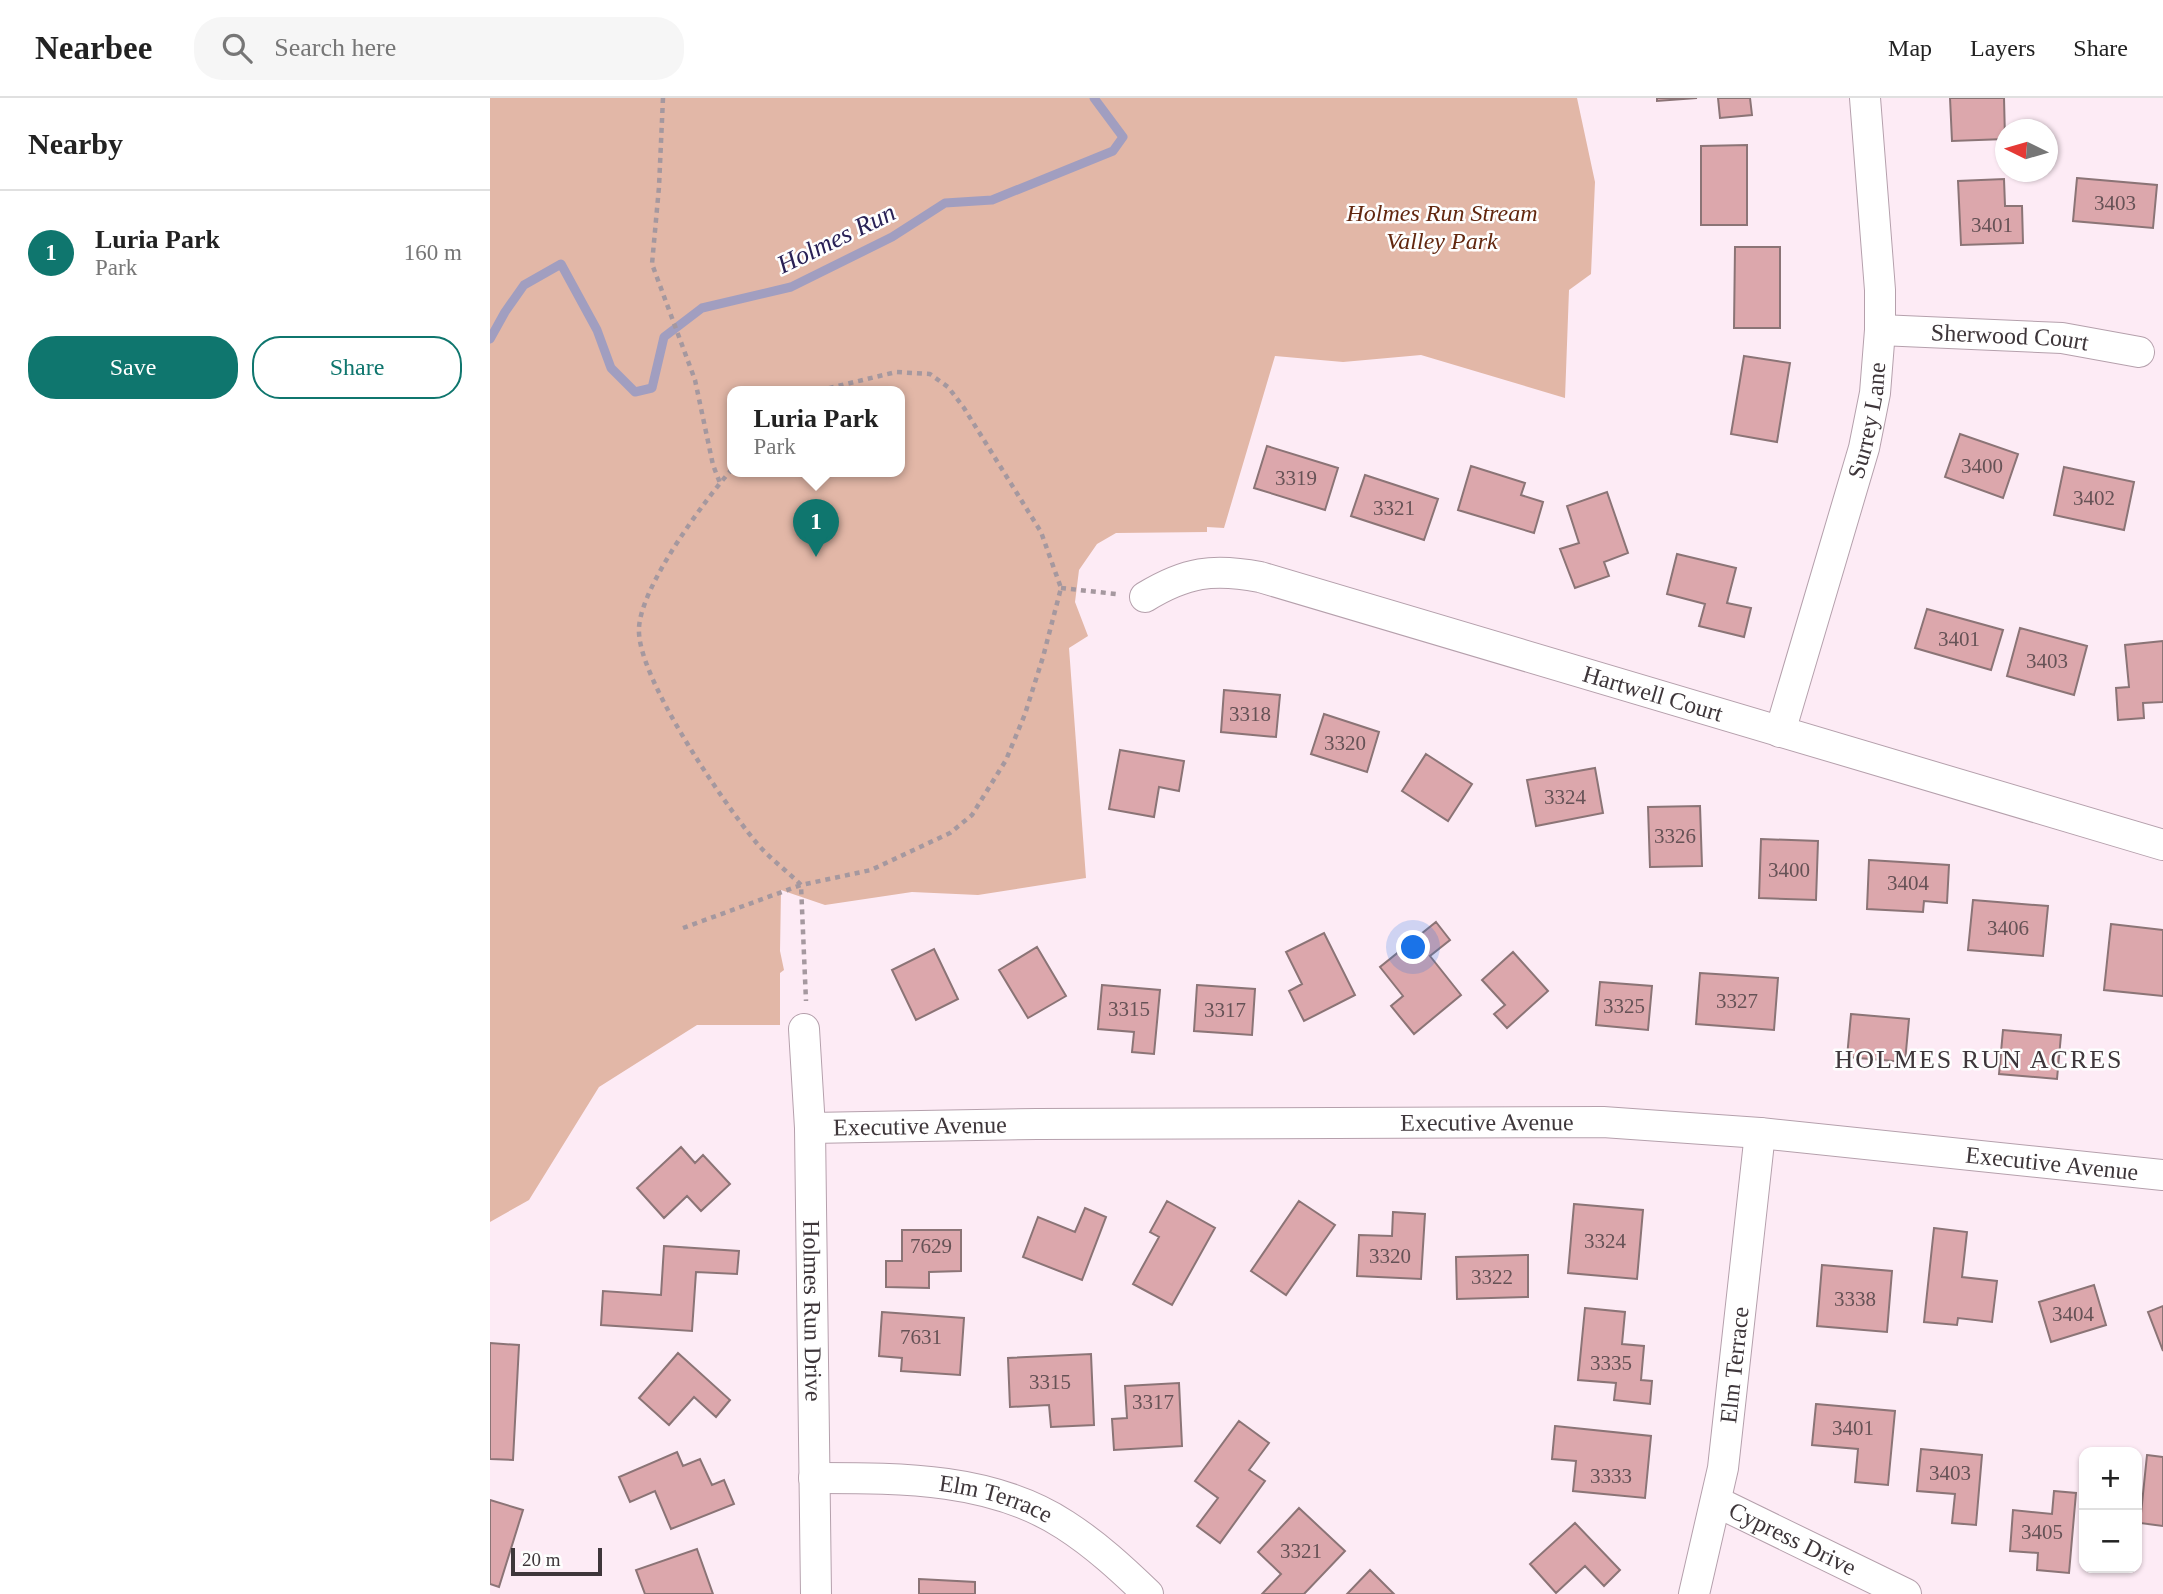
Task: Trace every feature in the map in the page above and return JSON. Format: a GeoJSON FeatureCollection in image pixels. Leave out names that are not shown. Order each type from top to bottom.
{"type":"FeatureCollection","features":[{"type":"Feature","properties":{"kind":"street","name":"Surrey Lane"},"geometry":{"type":"LineString","coordinates":[[1780,732],[1864,448],[1875,393],[1881,290],[1865,98]]}},
{"type":"Feature","properties":{"kind":"street","name":"Sherwood Court"},"geometry":{"type":"LineString","coordinates":[[1880,330],[2062,338],[2139,352]]}},
{"type":"Feature","properties":{"kind":"street","name":"Hartwell Court"},"geometry":{"type":"LineString","coordinates":[[1145,597],[1170,582],[1198,573],[1230,572],[1260,577],[2163,845]]}},
{"type":"Feature","properties":{"kind":"street","name":"Holmes Run Drive"},"geometry":{"type":"LineString","coordinates":[[804,1029],[810,1128],[816,1594]]}},
{"type":"Feature","properties":{"kind":"street","name":"Executive Avenue"},"geometry":{"type":"LineString","coordinates":[[810,1128],[1037,1124],[1602,1122],[1760,1133],[2163,1175]]}},
{"type":"Feature","properties":{"kind":"street","name":"Elm Terrace"},"geometry":{"type":"LineString","coordinates":[[1694,1594],[1717,1502],[1725,1455],[1760,1133]]}},
{"type":"Feature","properties":{"kind":"street","name":"Elm Terrace"},"geometry":{"type":"LineString","coordinates":[[814,1478],[894,1478],[947,1483],[990,1493],[1044,1512],[1065,1525],[1106,1554],[1148,1594]]}},
{"type":"Feature","properties":{"kind":"street","name":"Cypress Drive"},"geometry":{"type":"LineString","coordinates":[[1717,1502],[1906,1594]]}},
{"type":"Feature","properties":{"kind":"path"},"geometry":{"type":"LineString","coordinates":[[663,98],[652,264],[695,380],[713,465],[720,483]]}},
{"type":"Feature","properties":{"kind":"path"},"geometry":{"type":"LineString","coordinates":[[683,929],[801,885],[871,870],[950,833],[972,815],[1006,760],[1025,714],[1043,657],[1061,587],[1041,532],[964,408],[948,387],[930,374],[896,372],[838,386]]}},
{"type":"Feature","properties":{"kind":"path"},"geometry":{"type":"LineString","coordinates":[[727,475],[695,516],[650,589],[639,627],[642,657],[660,694],[724,802],[757,844],[801,885],[806,991],[804,1029]]}},
{"type":"Feature","properties":{"kind":"path"},"geometry":{"type":"LineString","coordinates":[[1061,587],[1145,597]]}},
{"type":"Feature","properties":{"kind":"green space","name":"Holmes Run Stream Valley Park"},"geometry":{"type":"Polygon","coordinates":[[[490,98],[1577,98],[1595,182],[1591,274],[1569,290],[1565,398],[1421,355],[1343,362],[1275,356],[1224,528],[1207,527],[1207,532],[1116,533],[1097,544],[1079,570],[1075,602],[1088,636],[1069,648],[1086,878],[978,895],[912,892],[825,905],[781,890],[780,951],[784,970],[780,973],[780,1025],[697,1025],[599,1087],[529,1200],[490,1222],[490,98]]]}},
{"type":"Feature","properties":{"kind":"building"},"geometry":{"type":"Polygon","coordinates":[[[1657,98],[1697,98],[1657,101],[1657,98]]]}},
{"type":"Feature","properties":{"kind":"building"},"geometry":{"type":"Polygon","coordinates":[[[1718,98],[1750,98],[1752,115],[1720,118],[1718,98]]]}},
{"type":"Feature","properties":{"kind":"building"},"geometry":{"type":"Polygon","coordinates":[[[1950,98],[2004,98],[2005,119],[1995,119],[1995,139],[1952,141],[1950,98]]]}},
{"type":"Feature","properties":{"kind":"building"},"geometry":{"type":"Polygon","coordinates":[[[1747,145],[1747,225],[1701,225],[1701,146],[1747,145]]]}},
{"type":"Feature","properties":{"kind":"building"},"geometry":{"type":"Polygon","coordinates":[[[2077,178],[2157,185],[2153,228],[2073,221],[2077,178]]]}},
{"type":"Feature","properties":{"kind":"building"},"geometry":{"type":"Polygon","coordinates":[[[1995,179],[1995,182],[2004,182],[2005,206],[2022,206],[2023,243],[1961,245],[1958,181],[1995,179]]]}},
{"type":"Feature","properties":{"kind":"building"},"geometry":{"type":"Polygon","coordinates":[[[1735,247],[1780,247],[1780,328],[1734,328],[1735,247]]]}},
{"type":"Feature","properties":{"kind":"building"},"geometry":{"type":"Polygon","coordinates":[[[1744,356],[1790,363],[1777,442],[1731,434],[1744,356]]]}},
{"type":"Feature","properties":{"kind":"building"},"geometry":{"type":"Polygon","coordinates":[[[1960,434],[2018,454],[2003,498],[1945,477],[1960,434]]]}},
{"type":"Feature","properties":{"kind":"building"},"geometry":{"type":"Polygon","coordinates":[[[1267,446],[1338,468],[1325,510],[1254,488],[1267,446]]]}},
{"type":"Feature","properties":{"kind":"building"},"geometry":{"type":"Polygon","coordinates":[[[1471,466],[1525,483],[1521,495],[1543,502],[1534,533],[1458,510],[1471,466]]]}},
{"type":"Feature","properties":{"kind":"building"},"geometry":{"type":"Polygon","coordinates":[[[2064,467],[2134,482],[2124,530],[2054,515],[2064,467]]]}},
{"type":"Feature","properties":{"kind":"building"},"geometry":{"type":"Polygon","coordinates":[[[1365,475],[1438,499],[1424,540],[1351,516],[1365,475]]]}},
{"type":"Feature","properties":{"kind":"building"},"geometry":{"type":"Polygon","coordinates":[[[1607,492],[1628,553],[1604,562],[1609,576],[1575,588],[1560,549],[1579,543],[1567,506],[1607,492]]]}},
{"type":"Feature","properties":{"kind":"building"},"geometry":{"type":"Polygon","coordinates":[[[1677,554],[1736,568],[1727,603],[1751,608],[1744,637],[1699,626],[1705,604],[1667,594],[1677,554]]]}},
{"type":"Feature","properties":{"kind":"building"},"geometry":{"type":"Polygon","coordinates":[[[1927,609],[2003,630],[1991,670],[1915,648],[1927,609]]]}},
{"type":"Feature","properties":{"kind":"building"},"geometry":{"type":"Polygon","coordinates":[[[2020,628],[2087,646],[2074,695],[2007,676],[2020,628]]]}},
{"type":"Feature","properties":{"kind":"building"},"geometry":{"type":"Polygon","coordinates":[[[2163,641],[2163,702],[2143,703],[2144,718],[2118,720],[2116,688],[2129,687],[2125,645],[2163,641]]]}},
{"type":"Feature","properties":{"kind":"building"},"geometry":{"type":"Polygon","coordinates":[[[1224,690],[1280,695],[1276,737],[1221,732],[1224,690]]]}},
{"type":"Feature","properties":{"kind":"building"},"geometry":{"type":"Polygon","coordinates":[[[1324,714],[1379,732],[1367,772],[1311,754],[1324,714]]]}},
{"type":"Feature","properties":{"kind":"building"},"geometry":{"type":"Polygon","coordinates":[[[1120,750],[1184,761],[1179,791],[1159,787],[1154,817],[1109,809],[1120,750]]]}},
{"type":"Feature","properties":{"kind":"building"},"geometry":{"type":"Polygon","coordinates":[[[1426,754],[1472,784],[1448,821],[1402,791],[1426,754]]]}},
{"type":"Feature","properties":{"kind":"building"},"geometry":{"type":"Polygon","coordinates":[[[1595,768],[1603,813],[1536,826],[1527,780],[1595,768]]]}},
{"type":"Feature","properties":{"kind":"building"},"geometry":{"type":"Polygon","coordinates":[[[1700,806],[1702,866],[1650,867],[1648,807],[1700,806]]]}},
{"type":"Feature","properties":{"kind":"building"},"geometry":{"type":"Polygon","coordinates":[[[1761,839],[1818,841],[1816,900],[1759,898],[1761,839]]]}},
{"type":"Feature","properties":{"kind":"building"},"geometry":{"type":"Polygon","coordinates":[[[1869,860],[1949,865],[1947,903],[1924,901],[1923,912],[1867,909],[1869,860]]]}},
{"type":"Feature","properties":{"kind":"building"},"geometry":{"type":"Polygon","coordinates":[[[1973,900],[2048,906],[2043,956],[1968,950],[1973,900]]]}},
{"type":"Feature","properties":{"kind":"building"},"geometry":{"type":"Polygon","coordinates":[[[1436,922],[1450,940],[1430,956],[1461,995],[1414,1034],[1391,1006],[1403,996],[1380,967],[1436,922]]]}},
{"type":"Feature","properties":{"kind":"building"},"geometry":{"type":"Polygon","coordinates":[[[2111,924],[2163,930],[2163,996],[2104,990],[2111,924]]]}},
{"type":"Feature","properties":{"kind":"building"},"geometry":{"type":"Polygon","coordinates":[[[1324,933],[1355,995],[1304,1021],[1289,991],[1302,984],[1286,952],[1324,933]]]}},
{"type":"Feature","properties":{"kind":"building"},"geometry":{"type":"Polygon","coordinates":[[[1037,947],[1066,996],[1028,1018],[999,970],[1037,947]]]}},
{"type":"Feature","properties":{"kind":"building"},"geometry":{"type":"Polygon","coordinates":[[[934,949],[958,999],[916,1020],[892,970],[934,949]]]}},
{"type":"Feature","properties":{"kind":"building"},"geometry":{"type":"Polygon","coordinates":[[[1513,952],[1548,991],[1507,1028],[1494,1014],[1505,1005],[1482,980],[1513,952]]]}},
{"type":"Feature","properties":{"kind":"building"},"geometry":{"type":"Polygon","coordinates":[[[1700,973],[1778,978],[1774,1030],[1696,1024],[1700,973]]]}},
{"type":"Feature","properties":{"kind":"building"},"geometry":{"type":"Polygon","coordinates":[[[1600,982],[1652,986],[1648,1030],[1596,1025],[1600,982]]]}},
{"type":"Feature","properties":{"kind":"building"},"geometry":{"type":"Polygon","coordinates":[[[1102,985],[1160,990],[1154,1054],[1132,1052],[1134,1032],[1098,1029],[1102,985]]]}},
{"type":"Feature","properties":{"kind":"building"},"geometry":{"type":"Polygon","coordinates":[[[1197,985],[1255,989],[1252,1035],[1194,1031],[1197,985]]]}},
{"type":"Feature","properties":{"kind":"building"},"geometry":{"type":"Polygon","coordinates":[[[1851,1014],[1909,1019],[1905,1062],[1847,1057],[1851,1014]]]}},
{"type":"Feature","properties":{"kind":"building"},"geometry":{"type":"Polygon","coordinates":[[[2003,1030],[2061,1035],[2057,1079],[1999,1074],[2003,1030]]]}},
{"type":"Feature","properties":{"kind":"building"},"geometry":{"type":"Polygon","coordinates":[[[681,1147],[695,1163],[703,1155],[730,1184],[701,1211],[687,1196],[664,1218],[637,1188],[681,1147]]]}},
{"type":"Feature","properties":{"kind":"building"},"geometry":{"type":"Polygon","coordinates":[[[1167,1201],[1215,1228],[1172,1305],[1133,1284],[1159,1237],[1150,1232],[1167,1201]]]}},
{"type":"Feature","properties":{"kind":"building"},"geometry":{"type":"Polygon","coordinates":[[[1299,1201],[1335,1225],[1286,1295],[1251,1271],[1299,1201]]]}},
{"type":"Feature","properties":{"kind":"building"},"geometry":{"type":"Polygon","coordinates":[[[1574,1204],[1643,1210],[1637,1279],[1568,1273],[1574,1204]]]}},
{"type":"Feature","properties":{"kind":"building"},"geometry":{"type":"Polygon","coordinates":[[[1085,1208],[1106,1217],[1082,1280],[1023,1257],[1038,1217],[1075,1232],[1085,1208]]]}},
{"type":"Feature","properties":{"kind":"building"},"geometry":{"type":"Polygon","coordinates":[[[1393,1212],[1425,1214],[1421,1279],[1357,1276],[1359,1235],[1392,1236],[1393,1212]]]}},
{"type":"Feature","properties":{"kind":"building"},"geometry":{"type":"Polygon","coordinates":[[[1934,1228],[1967,1232],[1962,1277],[1997,1281],[1992,1322],[1958,1318],[1957,1325],[1924,1322],[1934,1228]]]}},
{"type":"Feature","properties":{"kind":"building"},"geometry":{"type":"Polygon","coordinates":[[[902,1230],[961,1230],[961,1271],[929,1272],[929,1288],[886,1287],[886,1261],[902,1261],[902,1230]]]}},
{"type":"Feature","properties":{"kind":"building"},"geometry":{"type":"Polygon","coordinates":[[[664,1246],[739,1251],[737,1274],[696,1272],[692,1331],[601,1325],[603,1291],[661,1295],[664,1246]]]}},
{"type":"Feature","properties":{"kind":"building"},"geometry":{"type":"Polygon","coordinates":[[[1528,1255],[1528,1297],[1457,1299],[1456,1257],[1528,1255]]]}},
{"type":"Feature","properties":{"kind":"building"},"geometry":{"type":"Polygon","coordinates":[[[1822,1265],[1892,1271],[1887,1332],[1817,1326],[1822,1265]]]}},
{"type":"Feature","properties":{"kind":"building"},"geometry":{"type":"Polygon","coordinates":[[[2094,1285],[2106,1325],[2051,1342],[2039,1302],[2094,1285]]]}},
{"type":"Feature","properties":{"kind":"building"},"geometry":{"type":"Polygon","coordinates":[[[2163,1306],[2163,1351],[2148,1312],[2163,1306]]]}},
{"type":"Feature","properties":{"kind":"building"},"geometry":{"type":"Polygon","coordinates":[[[1585,1308],[1625,1312],[1622,1344],[1644,1346],[1641,1380],[1652,1381],[1650,1404],[1614,1400],[1616,1383],[1578,1380],[1585,1308]]]}},
{"type":"Feature","properties":{"kind":"building"},"geometry":{"type":"Polygon","coordinates":[[[882,1312],[964,1318],[960,1375],[901,1371],[902,1358],[879,1356],[882,1312]]]}},
{"type":"Feature","properties":{"kind":"building"},"geometry":{"type":"Polygon","coordinates":[[[490,1343],[519,1345],[513,1460],[490,1459],[490,1343]]]}},
{"type":"Feature","properties":{"kind":"building"},"geometry":{"type":"Polygon","coordinates":[[[678,1353],[730,1400],[716,1417],[694,1397],[669,1425],[639,1398],[678,1353]]]}},
{"type":"Feature","properties":{"kind":"building"},"geometry":{"type":"Polygon","coordinates":[[[1091,1354],[1094,1425],[1051,1427],[1049,1405],[1010,1407],[1008,1358],[1091,1354]]]}},
{"type":"Feature","properties":{"kind":"building"},"geometry":{"type":"Polygon","coordinates":[[[1179,1383],[1182,1446],[1114,1450],[1112,1419],[1127,1418],[1125,1386],[1179,1383]]]}},
{"type":"Feature","properties":{"kind":"building"},"geometry":{"type":"Polygon","coordinates":[[[1816,1404],[1895,1411],[1888,1485],[1855,1482],[1858,1449],[1812,1445],[1816,1404]]]}},
{"type":"Feature","properties":{"kind":"building"},"geometry":{"type":"Polygon","coordinates":[[[1239,1421],[1269,1443],[1249,1470],[1265,1481],[1220,1543],[1197,1526],[1218,1498],[1195,1481],[1239,1421]]]}},
{"type":"Feature","properties":{"kind":"building"},"geometry":{"type":"Polygon","coordinates":[[[1555,1426],[1651,1436],[1645,1498],[1573,1491],[1576,1461],[1552,1459],[1555,1426]]]}},
{"type":"Feature","properties":{"kind":"building"},"geometry":{"type":"Polygon","coordinates":[[[1921,1449],[1982,1455],[1976,1525],[1952,1523],[1955,1494],[1917,1491],[1921,1449]]]}},
{"type":"Feature","properties":{"kind":"building"},"geometry":{"type":"Polygon","coordinates":[[[677,1452],[683,1466],[700,1459],[712,1485],[724,1480],[734,1504],[671,1529],[655,1491],[630,1502],[619,1477],[677,1452]]]}},
{"type":"Feature","properties":{"kind":"building"},"geometry":{"type":"Polygon","coordinates":[[[2147,1455],[2163,1457],[2163,1526],[2142,1523],[2147,1455]]]}},
{"type":"Feature","properties":{"kind":"building"},"geometry":{"type":"Polygon","coordinates":[[[2054,1491],[2076,1493],[2069,1573],[2037,1570],[2038,1553],[2010,1551],[2013,1510],[2052,1514],[2054,1491]]]}},
{"type":"Feature","properties":{"kind":"building"},"geometry":{"type":"Polygon","coordinates":[[[490,1500],[523,1510],[499,1587],[490,1584],[490,1500]]]}},
{"type":"Feature","properties":{"kind":"building"},"geometry":{"type":"Polygon","coordinates":[[[1299,1508],[1345,1551],[1304,1594],[1262,1594],[1281,1574],[1258,1552],[1299,1508]]]}},
{"type":"Feature","properties":{"kind":"building"},"geometry":{"type":"Polygon","coordinates":[[[1575,1523],[1620,1570],[1604,1586],[1585,1566],[1556,1593],[1530,1564],[1575,1523]]]}},
{"type":"Feature","properties":{"kind":"building"},"geometry":{"type":"Polygon","coordinates":[[[697,1549],[713,1594],[645,1594],[636,1570],[697,1549]]]}},
{"type":"Feature","properties":{"kind":"building"},"geometry":{"type":"Polygon","coordinates":[[[1370,1570],[1394,1594],[1347,1594],[1370,1570]]]}},
{"type":"Feature","properties":{"kind":"building"},"geometry":{"type":"Polygon","coordinates":[[[919,1579],[975,1582],[975,1594],[919,1594],[919,1579]]]}},
{"type":"Feature","properties":{"kind":"waterway","name":"Holmes Run"},"geometry":{"type":"LineString","coordinates":[[490,339],[524,285],[561,264],[597,330],[611,368],[635,392],[652,388],[664,337],[702,308],[791,287],[892,237],[945,203],[992,200],[1113,151],[1123,137],[1094,98]]}},
{"type":"Feature","properties":{"kind":"place","name":"Luria Park"},"geometry":{"type":"Point","coordinates":[816,557]}},
{"type":"Feature","properties":{"kind":"district","name":"HOLMES RUN ACRES"},"geometry":{"type":"Point","coordinates":[1979,1059]}}]}
